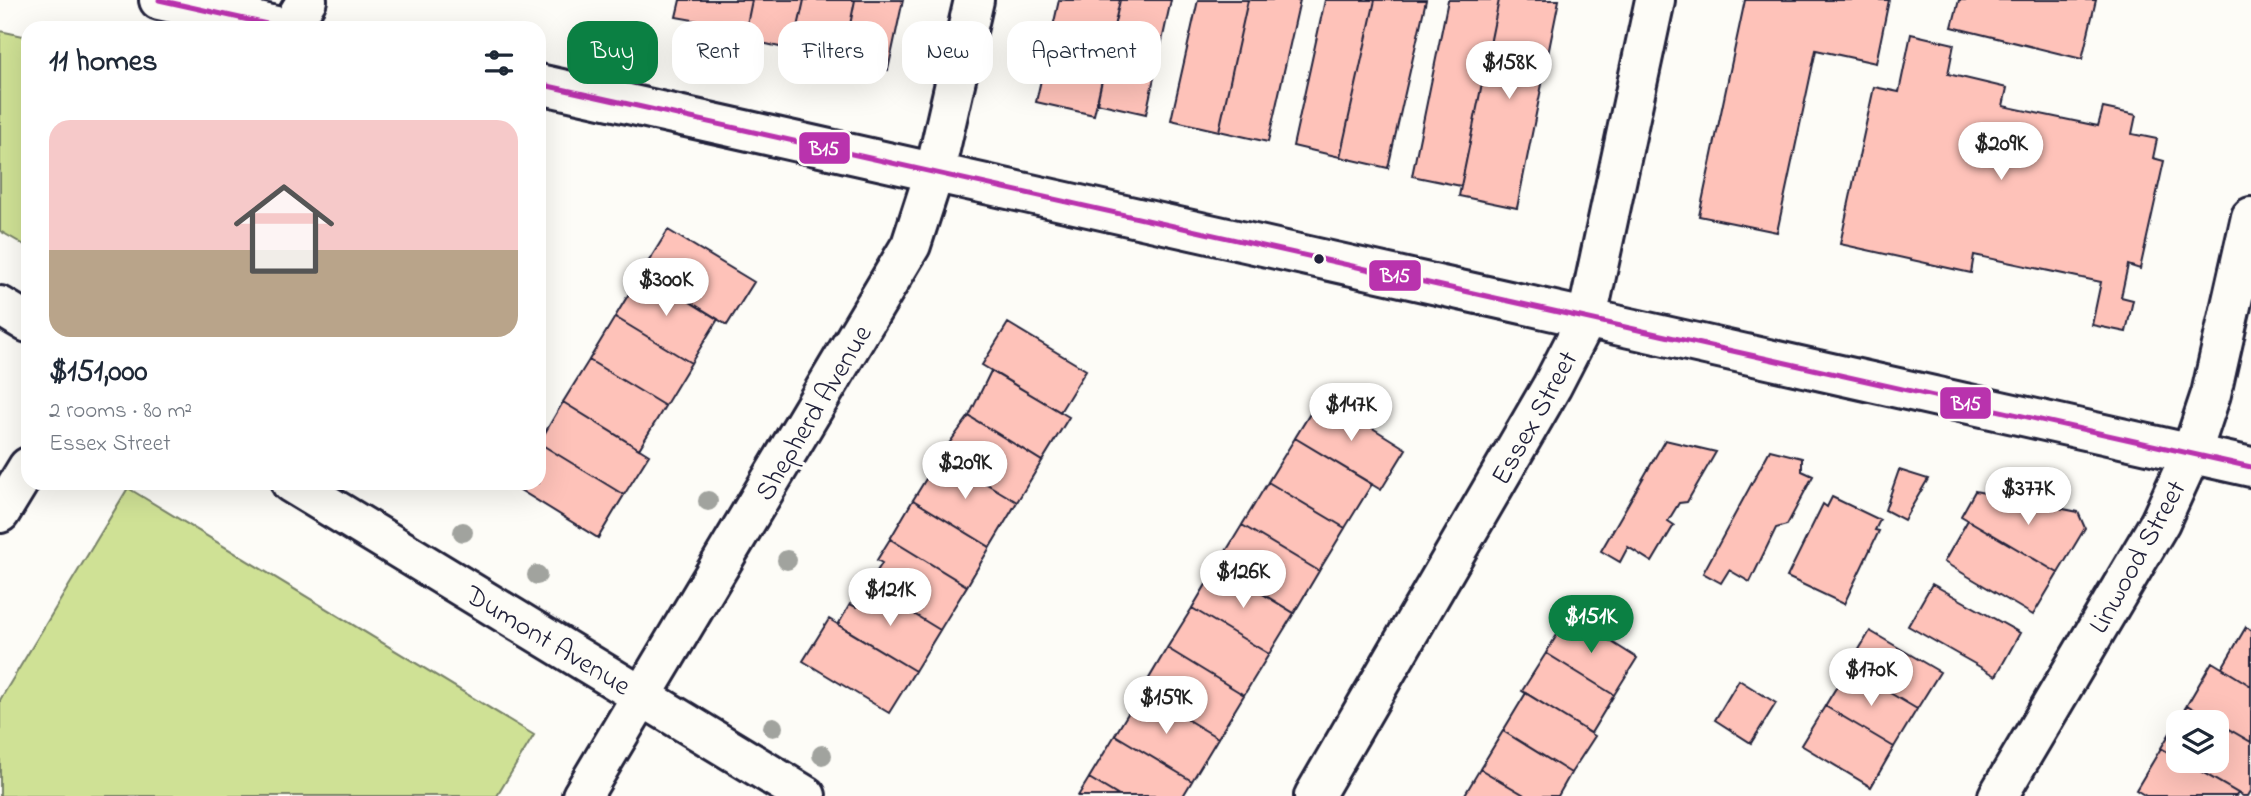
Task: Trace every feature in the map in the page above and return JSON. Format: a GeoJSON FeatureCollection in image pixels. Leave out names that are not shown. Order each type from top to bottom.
{"type":"FeatureCollection","features":[{"type":"Feature","properties":{"kind":"street"},"geometry":{"type":"LineString","coordinates":[[159,0],[256,21]]}},
{"type":"Feature","properties":{"kind":"street"},"geometry":{"type":"LineString","coordinates":[[293,21],[307,0]]}},
{"type":"Feature","properties":{"kind":"street","name":"Shepherd Avenue"},"geometry":{"type":"LineString","coordinates":[[582,796],[911,245],[935,171],[974,0]]}},
{"type":"Feature","properties":{"kind":"street","name":"Essex Street"},"geometry":{"type":"LineString","coordinates":[[1314,796],[1552,386],[1587,318],[1655,0]]}},
{"type":"Feature","properties":{"kind":"street"},"geometry":{"type":"LineString","coordinates":[[546,86],[2251,467]]}},
{"type":"Feature","properties":{"kind":"street","name":"Linwood Street"},"geometry":{"type":"LineString","coordinates":[[1998,796],[2160,522],[2191,454],[2211,394],[2251,217]]}},
{"type":"Feature","properties":{"kind":"street"},"geometry":{"type":"LineString","coordinates":[[0,306],[21,319]]}},
{"type":"Feature","properties":{"kind":"street"},"geometry":{"type":"LineString","coordinates":[[0,513],[21,478]]}},
{"type":"Feature","properties":{"kind":"street","name":"Dumont Avenue"},"geometry":{"type":"LineString","coordinates":[[303,490],[806,796]]}},
{"type":"Feature","properties":{"kind":"green space"},"geometry":{"type":"Polygon","coordinates":[[[0,31],[21,36],[21,243],[0,231],[0,31]]]}},
{"type":"Feature","properties":{"kind":"green space"},"geometry":{"type":"Polygon","coordinates":[[[127,490],[131,490],[534,735],[497,796],[0,796],[0,700],[127,490]]]}},
{"type":"Feature","properties":{"kind":"building"},"geometry":{"type":"Polygon","coordinates":[[[680,0],[752,0],[748,21],[699,21],[676,17],[680,0]]]}},
{"type":"Feature","properties":{"kind":"building"},"geometry":{"type":"Polygon","coordinates":[[[752,0],[804,0],[799,21],[778,21],[778,47],[764,43],[764,21],[748,21],[752,0]]]}},
{"type":"Feature","properties":{"kind":"building"},"geometry":{"type":"Polygon","coordinates":[[[804,0],[855,0],[851,21],[799,21],[804,0]]]}},
{"type":"Feature","properties":{"kind":"building"},"geometry":{"type":"Polygon","coordinates":[[[855,0],[903,0],[888,70],[888,21],[851,21],[855,0]]]}},
{"type":"Feature","properties":{"kind":"building"},"geometry":{"type":"Polygon","coordinates":[[[1059,0],[1120,0],[1115,21],[1054,21],[1059,0]]]}},
{"type":"Feature","properties":{"kind":"building"},"geometry":{"type":"Polygon","coordinates":[[[1120,0],[1171,0],[1161,46],[1161,21],[1115,21],[1120,0]]]}},
{"type":"Feature","properties":{"kind":"building"},"geometry":{"type":"Polygon","coordinates":[[[1198,0],[1248,0],[1219,131],[1171,120],[1198,0]]]}},
{"type":"Feature","properties":{"kind":"building"},"geometry":{"type":"Polygon","coordinates":[[[1248,0],[1300,0],[1268,142],[1219,131],[1248,0]]]}},
{"type":"Feature","properties":{"kind":"building"},"geometry":{"type":"Polygon","coordinates":[[[1325,0],[1375,0],[1340,157],[1293,146],[1325,0]]]}},
{"type":"Feature","properties":{"kind":"building"},"geometry":{"type":"Polygon","coordinates":[[[1375,0],[1426,0],[1388,168],[1340,157],[1375,0]]]}},
{"type":"Feature","properties":{"kind":"building"},"geometry":{"type":"Polygon","coordinates":[[[1448,0],[1499,0],[1461,186],[1412,176],[1448,0]]]}},
{"type":"Feature","properties":{"kind":"building"},"geometry":{"type":"Polygon","coordinates":[[[1499,0],[1559,0],[1517,208],[1459,196],[1499,0]]]}},
{"type":"Feature","properties":{"kind":"building"},"geometry":{"type":"Polygon","coordinates":[[[1745,0],[1889,0],[1876,63],[1816,50],[1777,232],[1699,216],[1745,0]]]}},
{"type":"Feature","properties":{"kind":"building"},"geometry":{"type":"Polygon","coordinates":[[[1959,0],[2096,0],[2082,59],[1952,27],[1959,0]]]}},
{"type":"Feature","properties":{"kind":"building"},"geometry":{"type":"Polygon","coordinates":[[[1911,34],[1954,44],[1948,74],[2007,88],[2003,106],[2098,126],[2103,108],[2136,115],[2132,134],[2157,139],[2153,158],[2164,161],[2140,269],[2128,265],[2121,297],[2133,300],[2126,332],[2092,325],[2101,282],[1974,255],[1971,273],[1840,244],[1874,87],[1899,92],[1911,34]]]}},
{"type":"Feature","properties":{"kind":"building"},"geometry":{"type":"Polygon","coordinates":[[[1040,84],[1101,84],[1094,115],[1036,102],[1040,84]]]}},
{"type":"Feature","properties":{"kind":"building"},"geometry":{"type":"Polygon","coordinates":[[[1101,84],[1153,84],[1146,114],[1097,103],[1101,84]]]}},
{"type":"Feature","properties":{"kind":"building"},"geometry":{"type":"Polygon","coordinates":[[[668,230],[754,282],[727,325],[642,272],[668,230]]]}},
{"type":"Feature","properties":{"kind":"building"},"geometry":{"type":"Polygon","coordinates":[[[642,272],[718,319],[691,363],[615,317],[642,272]]]}},
{"type":"Feature","properties":{"kind":"building"},"geometry":{"type":"Polygon","coordinates":[[[615,317],[691,363],[665,406],[589,360],[615,317]]]}},
{"type":"Feature","properties":{"kind":"building"},"geometry":{"type":"Polygon","coordinates":[[[1008,323],[1086,370],[1060,412],[982,365],[1008,323]]]}},
{"type":"Feature","properties":{"kind":"building"},"geometry":{"type":"Polygon","coordinates":[[[589,360],[665,406],[639,449],[563,402],[589,360]]]}},
{"type":"Feature","properties":{"kind":"building"},"geometry":{"type":"Polygon","coordinates":[[[991,371],[1069,417],[1042,461],[969,416],[991,371]]]}},
{"type":"Feature","properties":{"kind":"building"},"geometry":{"type":"Polygon","coordinates":[[[1321,396],[1406,449],[1381,490],[1295,438],[1321,396]]]}},
{"type":"Feature","properties":{"kind":"building"},"geometry":{"type":"Polygon","coordinates":[[[563,402],[649,455],[624,495],[546,447],[546,431],[563,402]]]}},
{"type":"Feature","properties":{"kind":"building"},"geometry":{"type":"Polygon","coordinates":[[[969,416],[1042,461],[1017,502],[940,456],[969,416]]]}},
{"type":"Feature","properties":{"kind":"building"},"geometry":{"type":"Polygon","coordinates":[[[1295,438],[1372,484],[1345,528],[1268,482],[1295,438]]]}},
{"type":"Feature","properties":{"kind":"building"},"geometry":{"type":"Polygon","coordinates":[[[1665,440],[1716,452],[1687,502],[1679,503],[1668,521],[1674,525],[1652,562],[1628,547],[1620,562],[1601,551],[1665,440]]]}},
{"type":"Feature","properties":{"kind":"building"},"geometry":{"type":"Polygon","coordinates":[[[546,447],[624,495],[598,538],[520,490],[546,490],[546,447]]]}},
{"type":"Feature","properties":{"kind":"building"},"geometry":{"type":"Polygon","coordinates":[[[1770,450],[1802,458],[1802,471],[1813,476],[1787,525],[1776,528],[1750,582],[1729,570],[1721,583],[1703,573],[1770,450]]]}},
{"type":"Feature","properties":{"kind":"building"},"geometry":{"type":"Polygon","coordinates":[[[940,456],[1017,502],[990,547],[913,500],[940,456]]]}},
{"type":"Feature","properties":{"kind":"building"},"geometry":{"type":"Polygon","coordinates":[[[1899,470],[1928,479],[1904,520],[1885,510],[1899,470]]]}},
{"type":"Feature","properties":{"kind":"building"},"geometry":{"type":"Polygon","coordinates":[[[1268,482],[1345,528],[1319,571],[1242,525],[1268,482]]]}},
{"type":"Feature","properties":{"kind":"building"},"geometry":{"type":"Polygon","coordinates":[[[1975,491],[2078,512],[2085,528],[2058,573],[1961,516],[1975,491]]]}},
{"type":"Feature","properties":{"kind":"building"},"geometry":{"type":"Polygon","coordinates":[[[1832,497],[1880,520],[1875,530],[1879,531],[1844,604],[1787,577],[1823,504],[1827,507],[1832,497]]]}},
{"type":"Feature","properties":{"kind":"building"},"geometry":{"type":"Polygon","coordinates":[[[913,500],[990,547],[967,586],[890,539],[913,500]]]}},
{"type":"Feature","properties":{"kind":"building"},"geometry":{"type":"Polygon","coordinates":[[[1968,520],[2058,573],[2033,615],[1944,562],[1968,520]]]}},
{"type":"Feature","properties":{"kind":"building"},"geometry":{"type":"Polygon","coordinates":[[[1242,525],[1319,571],[1294,613],[1217,566],[1242,525]]]}},
{"type":"Feature","properties":{"kind":"building"},"geometry":{"type":"Polygon","coordinates":[[[890,539],[967,586],[940,630],[868,586],[882,563],[877,560],[890,539]]]}},
{"type":"Feature","properties":{"kind":"building"},"geometry":{"type":"Polygon","coordinates":[[[1217,566],[1294,613],[1269,654],[1192,608],[1217,566]]]}},
{"type":"Feature","properties":{"kind":"building"},"geometry":{"type":"Polygon","coordinates":[[[1932,584],[2020,633],[1996,676],[1908,626],[1932,584]]]}},
{"type":"Feature","properties":{"kind":"building"},"geometry":{"type":"Polygon","coordinates":[[[868,586],[940,630],[915,671],[838,625],[850,604],[856,607],[868,586]]]}},
{"type":"Feature","properties":{"kind":"building"},"geometry":{"type":"Polygon","coordinates":[[[1192,608],[1269,654],[1244,695],[1167,648],[1192,608]]]}},
{"type":"Feature","properties":{"kind":"building"},"geometry":{"type":"Polygon","coordinates":[[[1569,615],[1637,658],[1614,695],[1546,653],[1569,615]]]}},
{"type":"Feature","properties":{"kind":"building"},"geometry":{"type":"Polygon","coordinates":[[[829,619],[915,671],[889,713],[803,661],[829,619]]]}},
{"type":"Feature","properties":{"kind":"building"},"geometry":{"type":"Polygon","coordinates":[[[2246,627],[2251,630],[2251,686],[2222,668],[2246,627]]]}},
{"type":"Feature","properties":{"kind":"building"},"geometry":{"type":"Polygon","coordinates":[[[1870,631],[1940,672],[1917,709],[1848,668],[1870,631]]]}},
{"type":"Feature","properties":{"kind":"building"},"geometry":{"type":"Polygon","coordinates":[[[1167,648],[1244,695],[1218,738],[1141,692],[1167,648]]]}},
{"type":"Feature","properties":{"kind":"building"},"geometry":{"type":"Polygon","coordinates":[[[1546,653],[1614,695],[1591,733],[1522,691],[1546,653]]]}},
{"type":"Feature","properties":{"kind":"building"},"geometry":{"type":"Polygon","coordinates":[[[2212,662],[2251,686],[2251,742],[2229,729],[2229,710],[2196,710],[2187,705],[2212,662]]]}},
{"type":"Feature","properties":{"kind":"building"},"geometry":{"type":"Polygon","coordinates":[[[1848,668],[1917,709],[1894,747],[1825,706],[1848,668]]]}},
{"type":"Feature","properties":{"kind":"building"},"geometry":{"type":"Polygon","coordinates":[[[1739,680],[1776,703],[1751,743],[1715,720],[1739,680]]]}},
{"type":"Feature","properties":{"kind":"building"},"geometry":{"type":"Polygon","coordinates":[[[1141,692],[1218,738],[1192,781],[1115,735],[1141,692]]]}},
{"type":"Feature","properties":{"kind":"building"},"geometry":{"type":"Polygon","coordinates":[[[1526,693],[1595,736],[1571,773],[1503,731],[1526,693]]]}},
{"type":"Feature","properties":{"kind":"building"},"geometry":{"type":"Polygon","coordinates":[[[1825,706],[1894,747],[1871,787],[1801,745],[1825,706]]]}},
{"type":"Feature","properties":{"kind":"building"},"geometry":{"type":"Polygon","coordinates":[[[2229,729],[2251,742],[2251,791],[2248,796],[2243,796],[2204,773],[2229,773],[2229,729]]]}},
{"type":"Feature","properties":{"kind":"building"},"geometry":{"type":"Polygon","coordinates":[[[1503,731],[1571,773],[1558,796],[1526,796],[1480,769],[1503,731]]]}},
{"type":"Feature","properties":{"kind":"building"},"geometry":{"type":"Polygon","coordinates":[[[1115,735],[1192,781],[1183,796],[1119,796],[1089,778],[1115,735]]]}},
{"type":"Feature","properties":{"kind":"building"},"geometry":{"type":"Polygon","coordinates":[[[2161,748],[2166,751],[2166,773],[2204,773],[2238,793],[2236,796],[2146,796],[2136,790],[2161,748]]]}},
{"type":"Feature","properties":{"kind":"building"},"geometry":{"type":"Polygon","coordinates":[[[1480,769],[1526,796],[1464,796],[1480,769]]]}},
{"type":"Feature","properties":{"kind":"building"},"geometry":{"type":"Polygon","coordinates":[[[1089,778],[1119,796],[1078,796],[1089,778]]]}},
{"type":"Feature","properties":{"kind":"transit line","name":"B15"},"geometry":{"type":"LineString","coordinates":[[159,0],[254,21]]}},
{"type":"Feature","properties":{"kind":"transit line","name":"B15"},"geometry":{"type":"LineString","coordinates":[[546,86],[2251,467]]}}]}
